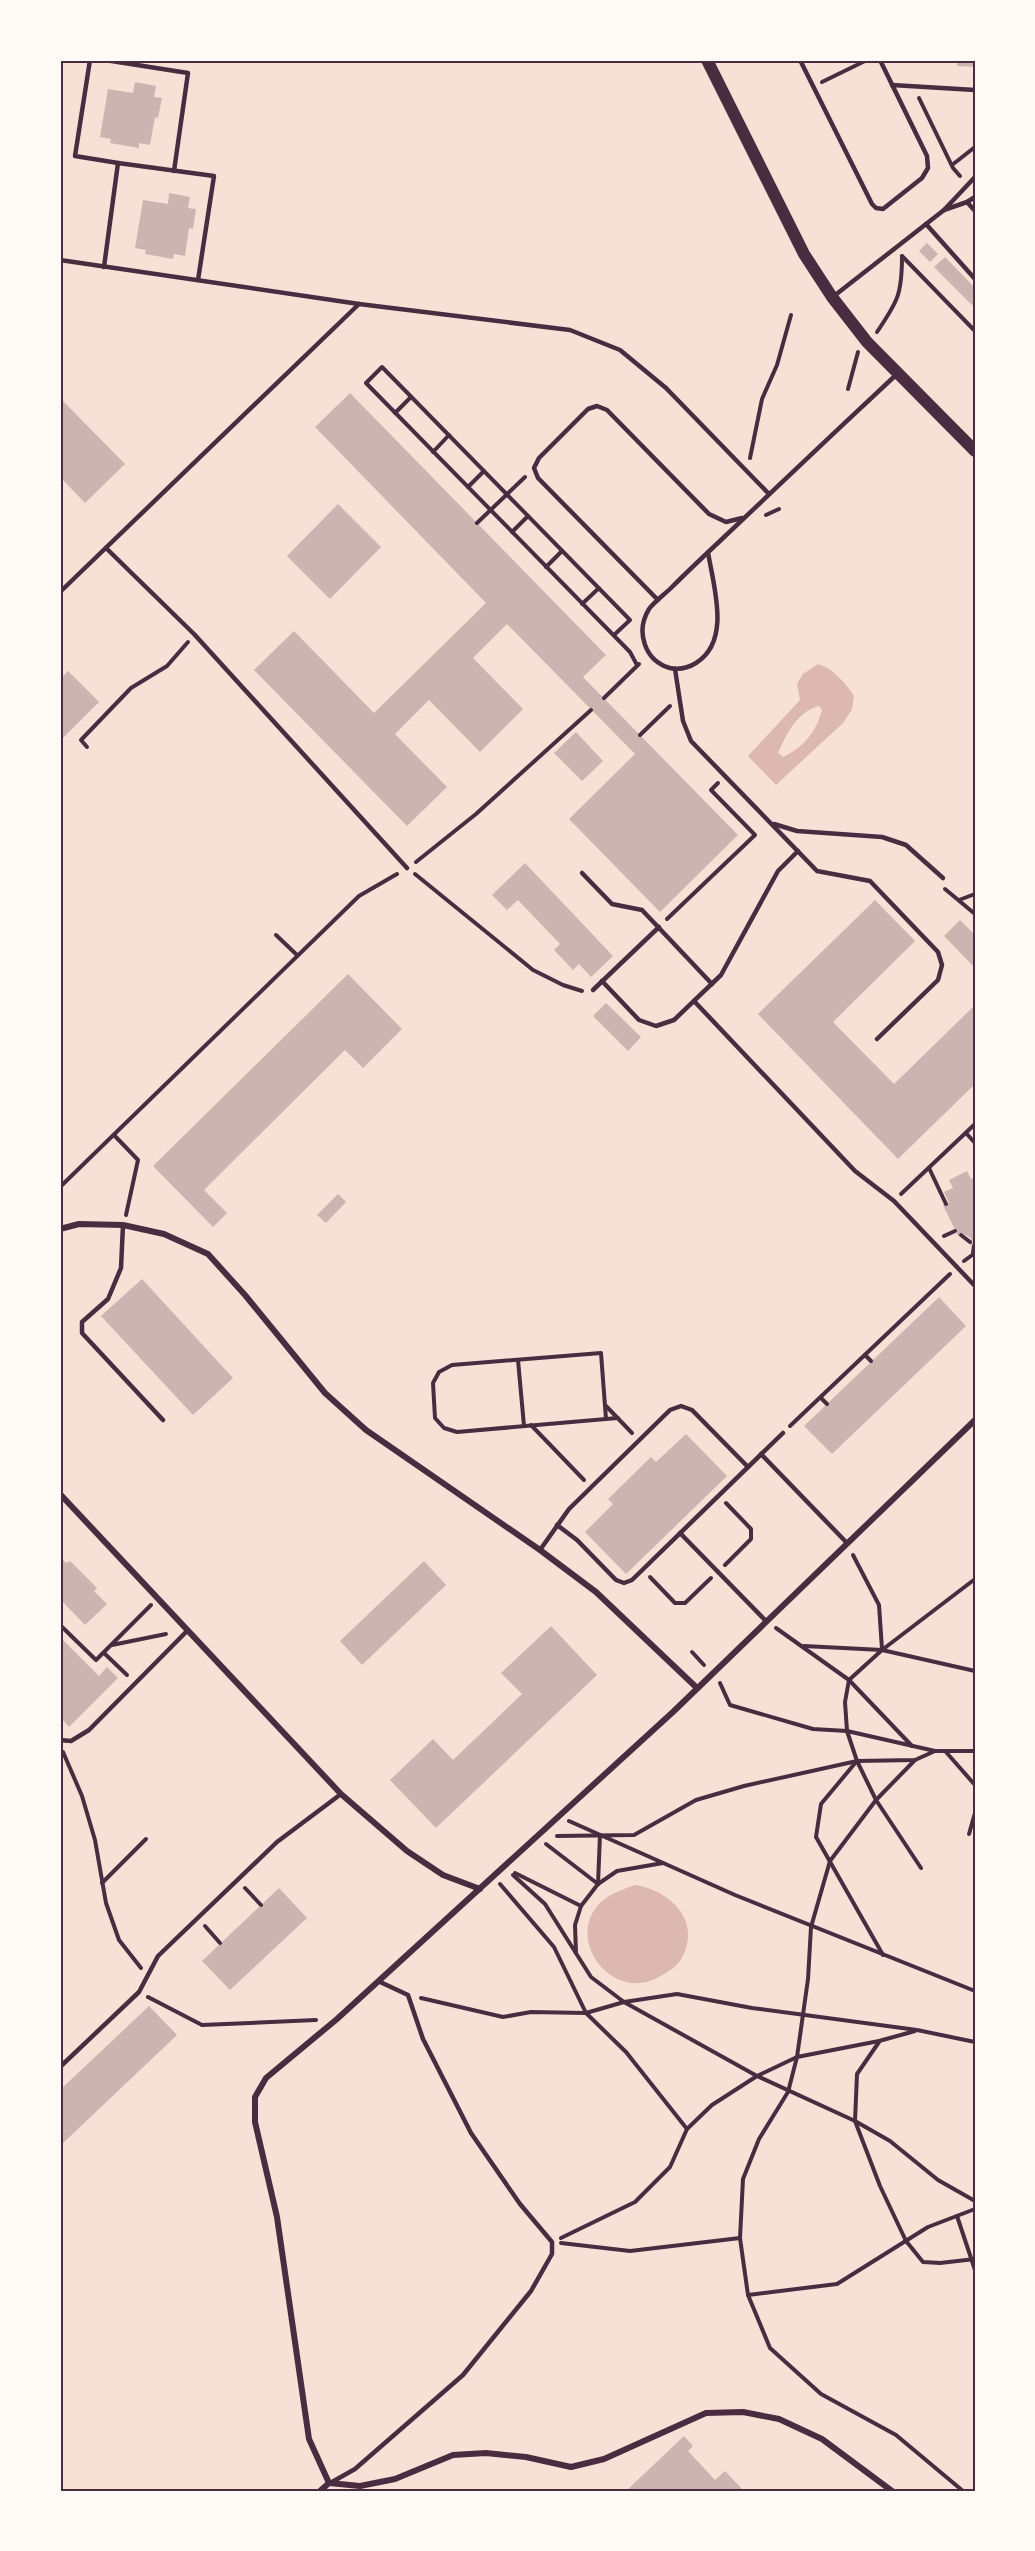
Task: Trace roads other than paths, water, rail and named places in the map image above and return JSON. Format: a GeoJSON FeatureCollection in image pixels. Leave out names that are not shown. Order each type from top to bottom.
{"type":"FeatureCollection","features":[{"type":"Feature","properties":{"kind":"main road"},"geometry":{"type":"LineString","coordinates":[[707,60],[804,254],[831,297],[867,342],[975,451]]}},
{"type":"Feature","properties":{"kind":"street"},"geometry":{"type":"LineString","coordinates":[[60,1229],[79,1224],[123,1225],[164,1234],[208,1254],[325,1393],[366,1430],[540,1550],[596,1592],[697,1688]]}},
{"type":"Feature","properties":{"kind":"street"},"geometry":{"type":"LineString","coordinates":[[329,2483],[309,2439],[277,2217],[255,2122],[255,2097],[266,2078],[337,2019],[697,1688],[975,1420]]}},
{"type":"Feature","properties":{"kind":"street"},"geometry":{"type":"LineString","coordinates":[[60,1494],[341,1794],[407,1851],[443,1875],[480,1889]]}},
{"type":"Feature","properties":{"kind":"street"},"geometry":{"type":"LineString","coordinates":[[320,2491],[329,2483],[360,2486],[395,2480],[453,2455],[486,2453],[526,2457],[571,2467],[604,2459],[669,2427],[706,2413],[742,2412],[779,2419],[822,2439],[892,2491]]}},
{"type":"Feature","properties":{"kind":"lane"},"geometry":{"type":"LineString","coordinates":[[90,60],[75,156],[214,176],[198,280]]}},
{"type":"Feature","properties":{"kind":"lane"},"geometry":{"type":"LineString","coordinates":[[105,60],[189,73],[174,171]]}},
{"type":"Feature","properties":{"kind":"lane"},"geometry":{"type":"LineString","coordinates":[[800,60],[872,204],[876,208],[883,209],[922,177],[928,168],[927,156],[880,60]]}},
{"type":"Feature","properties":{"kind":"lane"},"geometry":{"type":"LineString","coordinates":[[892,85],[975,90]]}},
{"type":"Feature","properties":{"kind":"lane"},"geometry":{"type":"LineString","coordinates":[[104,267],[118,163]]}},
{"type":"Feature","properties":{"kind":"lane"},"geometry":{"type":"LineString","coordinates":[[831,297],[944,210],[975,177]]}},
{"type":"Feature","properties":{"kind":"lane"},"geometry":{"type":"LineString","coordinates":[[944,210],[975,197]]}},
{"type":"Feature","properties":{"kind":"lane"},"geometry":{"type":"LineString","coordinates":[[967,202],[975,211]]}},
{"type":"Feature","properties":{"kind":"lane"},"geometry":{"type":"LineString","coordinates":[[926,224],[975,279]]}},
{"type":"Feature","properties":{"kind":"lane"},"geometry":{"type":"LineString","coordinates":[[60,260],[359,304],[570,330],[620,350],[666,388],[769,494]]}},
{"type":"Feature","properties":{"kind":"lane"},"geometry":{"type":"LineString","coordinates":[[60,592],[359,304]]}},
{"type":"Feature","properties":{"kind":"lane"},"geometry":{"type":"LineString","coordinates":[[708,552],[717,614],[716,630],[708,650],[700,660],[688,667],[675,669],[661,665],[650,656],[644,641],[643,628],[649,610],[708,552],[897,374]]}},
{"type":"Feature","properties":{"kind":"lane"},"geometry":{"type":"LineString","coordinates":[[658,600],[538,478],[534,468],[539,458],[588,409],[597,406],[608,410],[709,513],[726,522],[745,518]]}},
{"type":"Feature","properties":{"kind":"lane"},"geometry":{"type":"LineString","coordinates":[[106,548],[194,634],[407,868]]}},
{"type":"Feature","properties":{"kind":"lane"},"geometry":{"type":"LineString","coordinates":[[675,669],[683,722],[691,741],[817,871],[870,881],[938,952],[942,965],[938,980],[877,1039]]}},
{"type":"Feature","properties":{"kind":"lane"},"geometry":{"type":"LineString","coordinates":[[771,823],[797,831],[882,837],[906,845],[944,878]]}},
{"type":"Feature","properties":{"kind":"lane"},"geometry":{"type":"LineString","coordinates":[[602,981],[639,1020],[656,1026],[674,1020],[721,975],[778,871],[798,851]]}},
{"type":"Feature","properties":{"kind":"lane"},"geometry":{"type":"LineString","coordinates":[[582,873],[612,904],[642,910],[712,984]]}},
{"type":"Feature","properties":{"kind":"lane"},"geometry":{"type":"LineString","coordinates":[[593,990],[658,927]]}},
{"type":"Feature","properties":{"kind":"lane"},"geometry":{"type":"LineString","coordinates":[[694,1001],[855,1171],[894,1201],[975,1286]]}},
{"type":"Feature","properties":{"kind":"lane"},"geometry":{"type":"LineString","coordinates":[[123,1225],[121,1268],[108,1299],[82,1322],[82,1333],[163,1420]]}},
{"type":"Feature","properties":{"kind":"lane"},"geometry":{"type":"LineString","coordinates":[[540,1550],[569,1509],[670,1410],[681,1406],[692,1410],[748,1467]]}},
{"type":"Feature","properties":{"kind":"lane"},"geometry":{"type":"LineString","coordinates":[[557,1526],[577,1540],[616,1580],[624,1583],[632,1580],[783,1433]]}},
{"type":"Feature","properties":{"kind":"lane"},"geometry":{"type":"LineString","coordinates":[[761,1454],[848,1543]]}},
{"type":"Feature","properties":{"kind":"lane"},"geometry":{"type":"LineString","coordinates":[[680,1533],[766,1622]]}},
{"type":"Feature","properties":{"kind":"lane"},"geometry":{"type":"LineString","coordinates":[[60,1740],[71,1741],[89,1730],[188,1630]]}},
{"type":"Feature","properties":{"kind":"lane"},"geometry":{"type":"LineString","coordinates":[[60,2067],[139,1992],[158,1956],[197,1918],[277,1842],[341,1794]]}},
{"type":"Feature","properties":{"kind":"lane"},"geometry":{"type":"LineString","coordinates":[[329,2483],[355,2469],[463,2375],[531,2290],[552,2254],[552,2242],[520,2204],[471,2133],[423,2039],[408,1995],[378,1981]]}}]}
